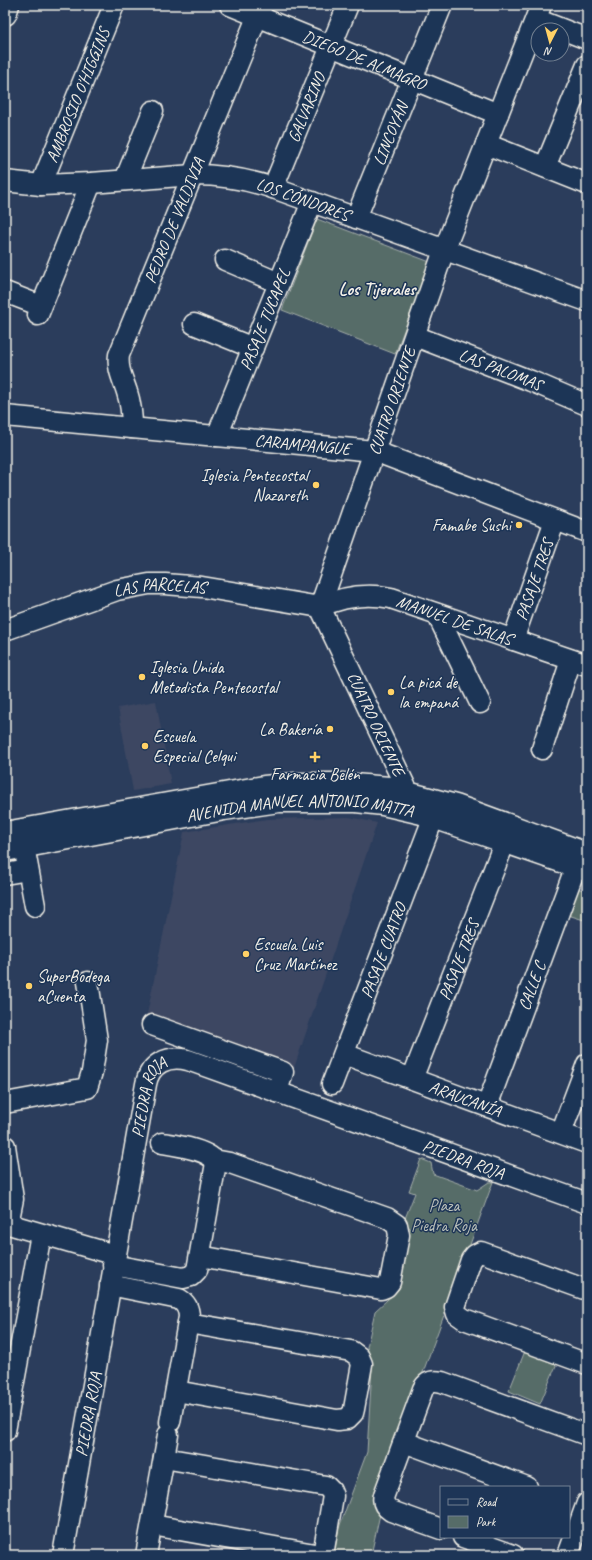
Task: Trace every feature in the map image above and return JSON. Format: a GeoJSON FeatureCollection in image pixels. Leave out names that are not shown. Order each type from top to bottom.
{"type":"FeatureCollection","features":[{"type":"Feature","properties":{"kind":"main road"},"geometry":{"type":"LineString","coordinates":[[5,14],[8,5]]}},
{"type":"Feature","properties":{"kind":"main road","name":"AVENIDA MANUEL ANTONIO MATTA"},"geometry":{"type":"LineString","coordinates":[[5,833],[264,787],[296,784],[342,784],[369,786],[408,792],[456,806],[583,863]]}},
{"type":"Feature","properties":{"kind":"main road"},"geometry":{"type":"LineString","coordinates":[[408,792],[414,804],[428,815]]}},
{"type":"Feature","properties":{"kind":"main road","name":"AVENIDA MANUEL ANTONIO MATTA"},"geometry":{"type":"LineString","coordinates":[[15,848],[224,809],[279,801],[314,800],[366,802],[397,807],[428,815],[505,841],[583,863]]}},
{"type":"Feature","properties":{"kind":"street","name":"AMBROSIO O'HIGGINS"},"geometry":{"type":"LineString","coordinates":[[41,185],[114,5]]}},
{"type":"Feature","properties":{"kind":"street","name":"DIEGO DE ALMAGRO"},"geometry":{"type":"LineString","coordinates":[[230,5],[259,10],[331,46],[498,114]]}},
{"type":"Feature","properties":{"kind":"street","name":"GALVARINO"},"geometry":{"type":"LineString","coordinates":[[273,188],[348,5]]}},
{"type":"Feature","properties":{"kind":"street","name":"LINCOYÁN"},"geometry":{"type":"LineString","coordinates":[[356,218],[442,5]]}},
{"type":"Feature","properties":{"kind":"street","name":"PEDRO DE VALDIVIA"},"geometry":{"type":"LineString","coordinates":[[132,428],[131,408],[119,368],[119,355],[259,10]]}},
{"type":"Feature","properties":{"kind":"street"},"geometry":{"type":"LineString","coordinates":[[539,12],[587,39]]}},
{"type":"Feature","properties":{"kind":"street","name":"CUATRO ORIENTE"},"geometry":{"type":"LineString","coordinates":[[408,792],[320,607],[444,250],[539,12]]}},
{"type":"Feature","properties":{"kind":"street"},"geometry":{"type":"LineString","coordinates":[[545,167],[587,65]]}},
{"type":"Feature","properties":{"kind":"street"},"geometry":{"type":"LineString","coordinates":[[125,180],[153,111]]}},
{"type":"Feature","properties":{"kind":"street"},"geometry":{"type":"LineString","coordinates":[[486,144],[587,184]]}},
{"type":"Feature","properties":{"kind":"street","name":"LOS CÓNDORES"},"geometry":{"type":"LineString","coordinates":[[5,181],[41,185],[91,183],[193,175],[209,175],[239,179],[273,188],[587,301]]}},
{"type":"Feature","properties":{"kind":"street"},"geometry":{"type":"LineString","coordinates":[[5,292],[40,311],[91,183]]}},
{"type":"Feature","properties":{"kind":"street","name":"PASAJE TUCAPEL"},"geometry":{"type":"LineString","coordinates":[[217,436],[312,202]]}},
{"type":"Feature","properties":{"kind":"street"},"geometry":{"type":"LineString","coordinates":[[225,260],[280,283]]}},
{"type":"Feature","properties":{"kind":"street"},"geometry":{"type":"LineString","coordinates":[[194,324],[253,348]]}},
{"type":"Feature","properties":{"kind":"street","name":"LAS PALOMAS"},"geometry":{"type":"LineString","coordinates":[[414,336],[531,381],[587,405]]}},
{"type":"Feature","properties":{"kind":"street","name":"CARAMPANGUE"},"geometry":{"type":"LineString","coordinates":[[5,416],[374,451],[587,532]]}},
{"type":"Feature","properties":{"kind":"street","name":"PASAJE TRES"},"geometry":{"type":"LineString","coordinates":[[513,640],[555,520]]}},
{"type":"Feature","properties":{"kind":"street","name":"LAS PARCELAS"},"geometry":{"type":"LineString","coordinates":[[5,630],[117,590],[149,584],[202,587],[320,607]]}},
{"type":"Feature","properties":{"kind":"street","name":"MANUEL DE SALAS"},"geometry":{"type":"LineString","coordinates":[[320,607],[346,597],[370,595],[391,598],[579,663]]}},
{"type":"Feature","properties":{"kind":"street"},"geometry":{"type":"LineString","coordinates":[[437,614],[480,703]]}},
{"type":"Feature","properties":{"kind":"street"},"geometry":{"type":"LineString","coordinates":[[542,749],[579,663]]}},
{"type":"Feature","properties":{"kind":"street","name":"PASAJE CUATRO"},"geometry":{"type":"LineString","coordinates":[[332,1084],[344,1054],[428,815]]}},
{"type":"Feature","properties":{"kind":"street","name":"PASAJE TRES"},"geometry":{"type":"LineString","coordinates":[[412,1078],[505,841]]}},
{"type":"Feature","properties":{"kind":"street"},"geometry":{"type":"LineString","coordinates":[[15,848],[28,870],[35,906]]}},
{"type":"Feature","properties":{"kind":"street","name":"CALLE C"},"geometry":{"type":"LineString","coordinates":[[487,1106],[583,863]]}},
{"type":"Feature","properties":{"kind":"street"},"geometry":{"type":"LineString","coordinates":[[5,874],[28,870]]}},
{"type":"Feature","properties":{"kind":"street"},"geometry":{"type":"LineString","coordinates":[[5,1103],[87,1088],[92,1072],[97,1040],[88,982]]}},
{"type":"Feature","properties":{"kind":"street"},"geometry":{"type":"LineString","coordinates":[[152,1025],[283,1072],[277,1092]]}},
{"type":"Feature","properties":{"kind":"street","name":"ARAUCANÍA"},"geometry":{"type":"LineString","coordinates":[[344,1054],[587,1143]]}},
{"type":"Feature","properties":{"kind":"street","name":"PIEDRA ROJA"},"geometry":{"type":"LineString","coordinates":[[63,1555],[147,1077],[154,1066],[169,1058],[182,1058],[587,1203]]}},
{"type":"Feature","properties":{"kind":"street"},"geometry":{"type":"LineString","coordinates":[[561,1133],[587,1064]]}},
{"type":"Feature","properties":{"kind":"street"},"geometry":{"type":"LineString","coordinates":[[162,1143],[208,1155],[214,1160],[230,1163],[387,1218],[397,1225],[399,1235],[390,1282],[386,1287],[381,1289],[200,1256]]}},
{"type":"Feature","properties":{"kind":"street"},"geometry":{"type":"LineString","coordinates":[[5,1146],[14,1199],[6,1224],[41,1234],[114,1260],[183,1278],[197,1270],[216,1166],[214,1160]]}},
{"type":"Feature","properties":{"kind":"street"},"geometry":{"type":"LineString","coordinates":[[5,1431],[41,1234]]}},
{"type":"Feature","properties":{"kind":"street"},"geometry":{"type":"LineString","coordinates":[[587,1290],[481,1252],[475,1255],[471,1260],[455,1307],[457,1314],[464,1319],[587,1364]]}},
{"type":"Feature","properties":{"kind":"street"},"geometry":{"type":"LineString","coordinates":[[110,1285],[179,1298],[188,1308],[188,1324],[146,1555]]}},
{"type":"Feature","properties":{"kind":"street"},"geometry":{"type":"LineString","coordinates":[[176,1391],[337,1420],[347,1419],[353,1413],[354,1409],[362,1364],[359,1357],[351,1351],[188,1324]]}},
{"type":"Feature","properties":{"kind":"street"},"geometry":{"type":"LineString","coordinates":[[440,1529],[391,1511],[384,1504],[384,1495],[423,1389],[427,1383],[434,1381],[442,1382],[587,1435]]}},
{"type":"Feature","properties":{"kind":"street"},"geometry":{"type":"LineString","coordinates":[[404,1442],[524,1486]]}},
{"type":"Feature","properties":{"kind":"street"},"geometry":{"type":"LineString","coordinates":[[152,1525],[321,1555],[333,1496],[331,1490],[326,1486],[164,1458]]}},
{"type":"Feature","properties":{"kind":"street"},"geometry":{"type":"LineString","coordinates":[[568,1555],[580,1504]]}},
{"type":"Feature","properties":{"kind":"street"},"geometry":{"type":"LineString","coordinates":[[466,1538],[513,1555]]}},
{"type":"Feature","properties":{"kind":"shaded area","name":"Escuela Especial Celqui"},"geometry":{"type":"Polygon","coordinates":[[[156,701],[171,784],[133,791],[118,708],[156,701]]]}},
{"type":"Feature","properties":{"kind":"shaded area","name":"Escuela Luis Cruz Martínez"},"geometry":{"type":"Polygon","coordinates":[[[349,817],[377,823],[289,1083],[144,1029],[184,832],[267,819],[349,817]]]}},
{"type":"Feature","properties":{"kind":"green space"},"geometry":{"type":"Polygon","coordinates":[[[317,219],[430,262],[395,354],[282,310],[317,219]]]}},
{"type":"Feature","properties":{"kind":"green space"},"geometry":{"type":"Polygon","coordinates":[[[578,888],[587,892],[587,921],[568,915],[578,888]]]}},
{"type":"Feature","properties":{"kind":"green space","name":"Plaza Piedra Roja"},"geometry":{"type":"Polygon","coordinates":[[[421,1159],[431,1163],[433,1174],[477,1190],[489,1182],[493,1182],[376,1500],[380,1514],[371,1555],[333,1555],[340,1525],[367,1452],[372,1368],[367,1347],[375,1311],[399,1289],[410,1228],[404,1221],[415,1193],[409,1191],[421,1159]]]}},
{"type":"Feature","properties":{"kind":"green space"},"geometry":{"type":"Polygon","coordinates":[[[525,1351],[557,1363],[540,1404],[509,1391],[525,1351]]]}},
{"type":"Feature","properties":{"kind":"place","name":"Iglesia Pentecostal Nazareth"},"geometry":{"type":"Point","coordinates":[316,485]}},
{"type":"Feature","properties":{"kind":"place","name":"Famabe Sushi"},"geometry":{"type":"Point","coordinates":[519,525]}},
{"type":"Feature","properties":{"kind":"place","name":"Iglesia Unida Metodista Pentecostal"},"geometry":{"type":"Point","coordinates":[142,677]}},
{"type":"Feature","properties":{"kind":"place","name":"La picá de la empaná"},"geometry":{"type":"Point","coordinates":[391,692]}},
{"type":"Feature","properties":{"kind":"place","name":"La Bakería"},"geometry":{"type":"Point","coordinates":[330,729]}},
{"type":"Feature","properties":{"kind":"place","name":"Escuela Especial Celqui"},"geometry":{"type":"Point","coordinates":[145,746]}},
{"type":"Feature","properties":{"kind":"place","name":"Farmacia Belén"},"geometry":{"type":"Point","coordinates":[315,757]}},
{"type":"Feature","properties":{"kind":"place","name":"Escuela Luis Cruz Martínez"},"geometry":{"type":"Point","coordinates":[246,954]}},
{"type":"Feature","properties":{"kind":"place","name":"SuperBodega aCuenta"},"geometry":{"type":"Point","coordinates":[29,986]}},
{"type":"Feature","properties":{"kind":"district","name":"Los Tijerales"},"geometry":{"type":"Point","coordinates":[377,289]}}]}
